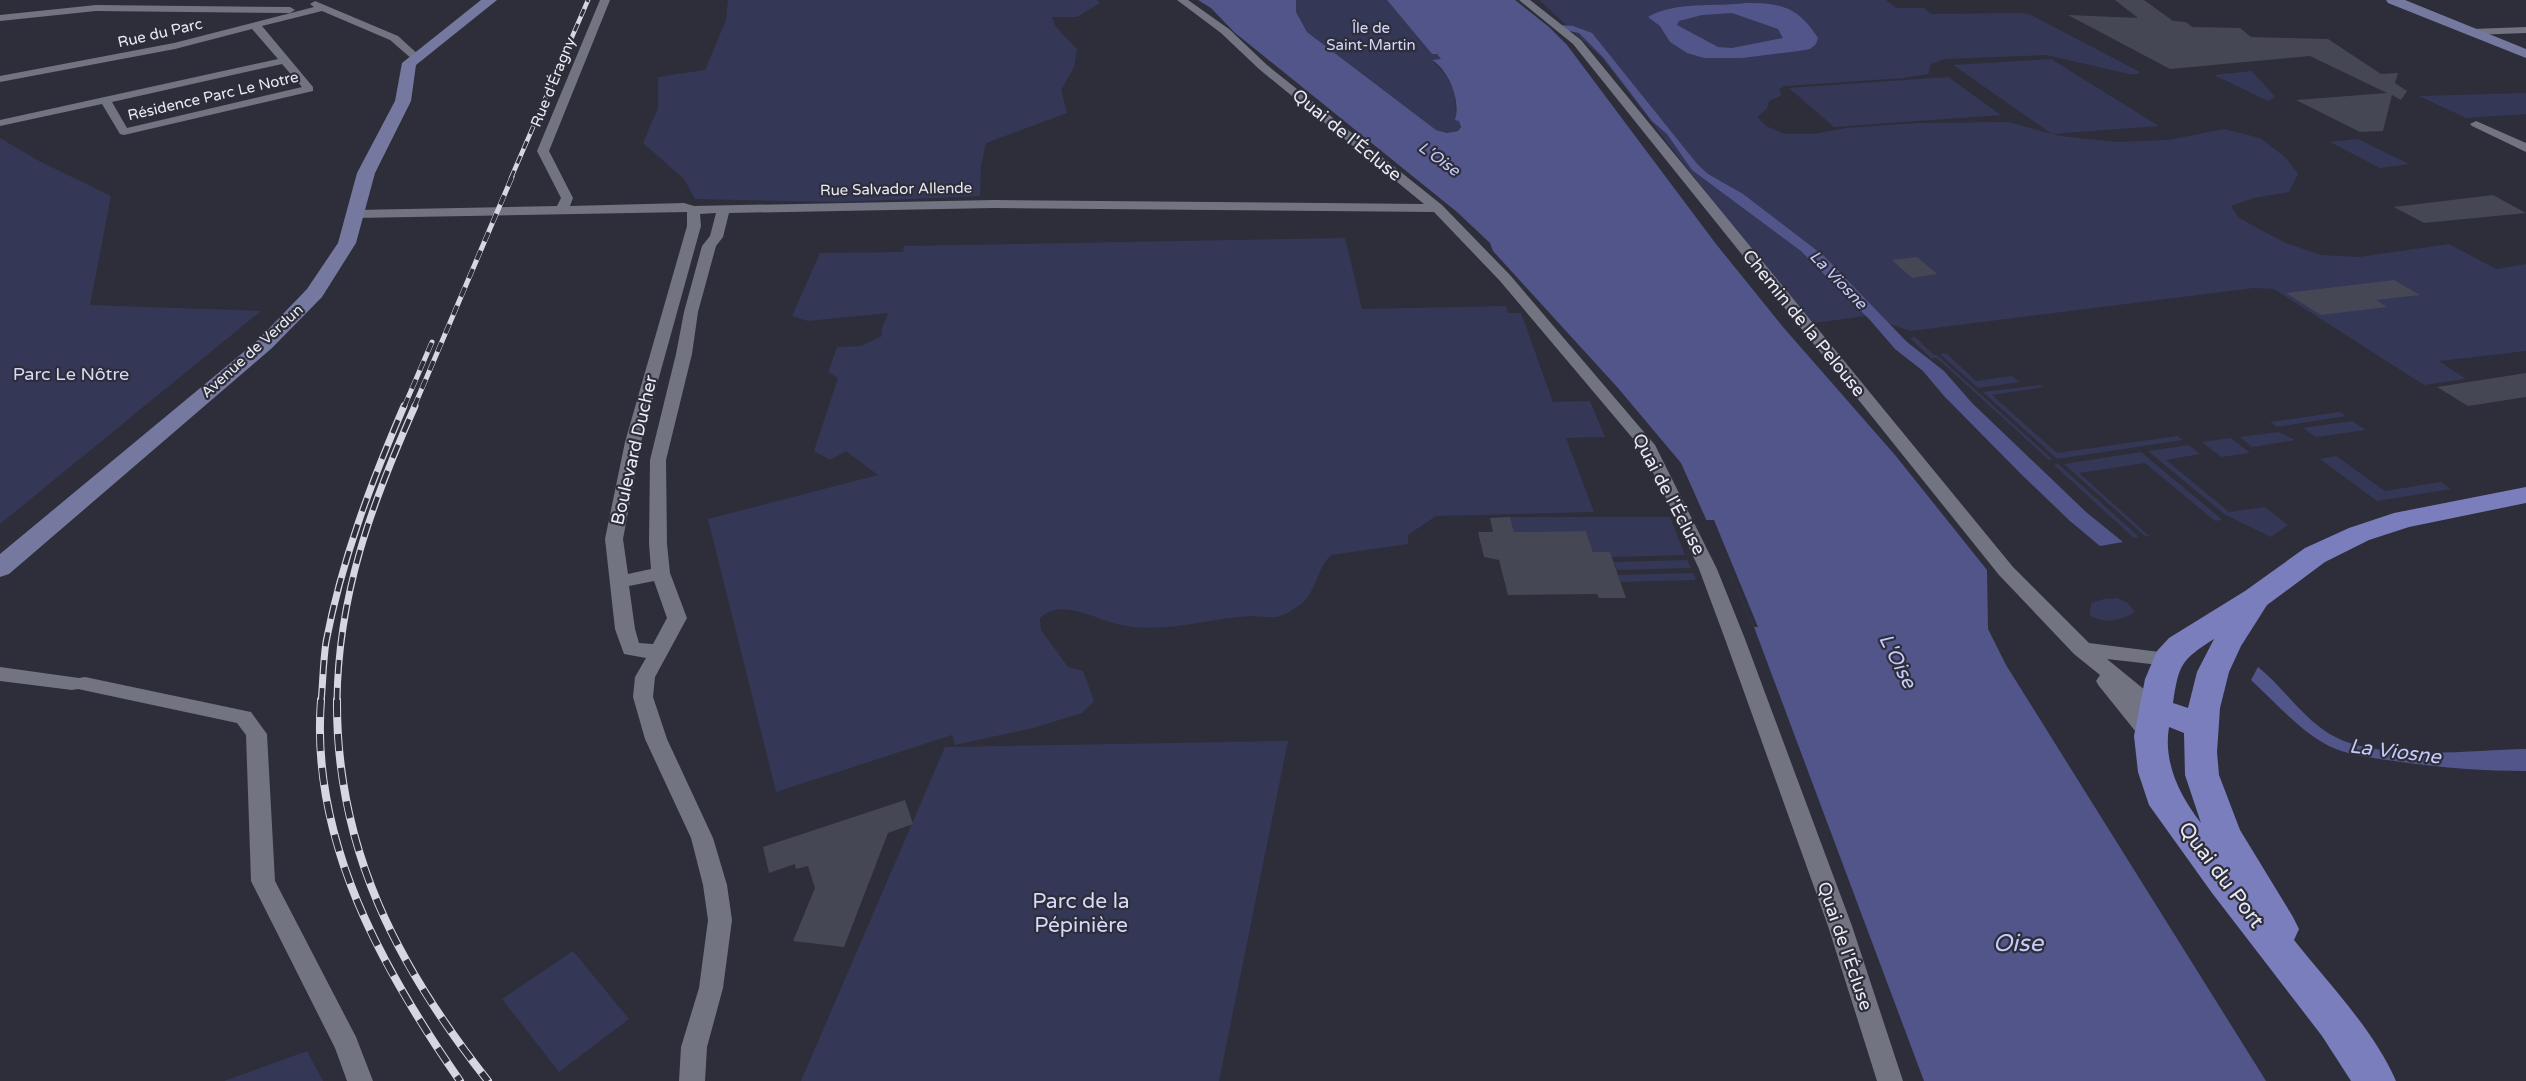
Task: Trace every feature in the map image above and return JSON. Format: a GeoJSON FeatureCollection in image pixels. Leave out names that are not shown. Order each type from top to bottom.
{"type":"FeatureCollection","features":[{"type":"Feature","properties":{"kind":"main road"},"geometry":{"type":"LineString","coordinates":[[416,57],[490,0]]}},
{"type":"Feature","properties":{"kind":"main road"},"geometry":{"type":"LineString","coordinates":[[2393,0],[2526,54]]}},
{"type":"Feature","properties":{"kind":"main road","name":"Avenue de Verdun"},"geometry":{"type":"LineString","coordinates":[[0,568],[265,344],[298,312],[339,259],[347,243],[366,173],[400,109],[408,66],[416,57]]}},
{"type":"Feature","properties":{"kind":"main road"},"geometry":{"type":"LineString","coordinates":[[2168,659],[2180,646],[2256,598],[2315,555],[2359,534],[2404,519],[2526,495]]}},
{"type":"Feature","properties":{"kind":"main road","name":"Quai du Port"},"geometry":{"type":"LineString","coordinates":[[2256,598],[2227,644],[2213,671],[2204,698],[2201,774],[2221,828],[2336,1023],[2375,1081]]}},
{"type":"Feature","properties":{"kind":"main road","name":"Quai du Port"},"geometry":{"type":"LineString","coordinates":[[2168,659],[2161,679],[2153,722],[2155,772],[2167,805],[2336,1023]]}},
{"type":"Feature","properties":{"kind":"main road"},"geometry":{"type":"LineString","coordinates":[[2153,722],[2202,727]]}},
{"type":"Feature","properties":{"kind":"street"},"geometry":{"type":"LineString","coordinates":[[22,16],[56,0]]}},
{"type":"Feature","properties":{"kind":"street"},"geometry":{"type":"LineString","coordinates":[[307,0],[394,38],[416,57]]}},
{"type":"Feature","properties":{"kind":"street","name":"Rue d'Éragny"},"geometry":{"type":"LineString","coordinates":[[562,208],[567,198],[544,156],[546,144],[605,0]]}},
{"type":"Feature","properties":{"kind":"street","name":"Quai de l'Écluse"},"geometry":{"type":"LineString","coordinates":[[1182,0],[1225,31],[1263,67],[1437,208],[1505,278],[1635,428],[1647,445],[1708,569],[1735,639],[1769,738],[1840,926],[1890,1081]]}},
{"type":"Feature","properties":{"kind":"street","name":"Chemin de la Pelouse"},"geometry":{"type":"LineString","coordinates":[[1524,0],[1577,42],[2006,571],[2153,722]]}},
{"type":"Feature","properties":{"kind":"street"},"geometry":{"type":"LineString","coordinates":[[0,18],[96,8],[296,11],[325,7]]}},
{"type":"Feature","properties":{"kind":"street","name":"Rue du Parc"},"geometry":{"type":"LineString","coordinates":[[0,79],[175,46],[325,7]]}},
{"type":"Feature","properties":{"kind":"street","name":"Résidence Parc Le Notre"},"geometry":{"type":"LineString","coordinates":[[105,100],[124,132],[309,89],[258,28],[253,26]]}},
{"type":"Feature","properties":{"kind":"street"},"geometry":{"type":"LineString","coordinates":[[2472,32],[2526,30]]}},
{"type":"Feature","properties":{"kind":"street","name":"Résidence Parc Le Notre"},"geometry":{"type":"LineString","coordinates":[[0,123],[286,60]]}},
{"type":"Feature","properties":{"kind":"street"},"geometry":{"type":"LineString","coordinates":[[2476,124],[2526,148]]}},
{"type":"Feature","properties":{"kind":"street","name":"Rue Salvador Allende"},"geometry":{"type":"LineString","coordinates":[[355,214],[684,207],[693,218],[724,209],[994,204],[1437,208]]}},
{"type":"Feature","properties":{"kind":"street","name":"Boulevard Ducher"},"geometry":{"type":"LineString","coordinates":[[692,1081],[694,1047],[711,988],[720,920],[715,885],[702,838],[656,739],[643,697],[645,677],[676,618],[661,573],[657,544],[658,460],[661,439],[684,354],[691,312],[709,246],[716,237],[724,209]]}},
{"type":"Feature","properties":{"kind":"street"},"geometry":{"type":"LineString","coordinates":[[693,218],[707,237],[709,246]]}},
{"type":"Feature","properties":{"kind":"street","name":"Boulevard Ducher"},"geometry":{"type":"LineString","coordinates":[[659,652],[632,649],[626,629],[614,539],[620,502],[641,414],[693,218]]}},
{"type":"Feature","properties":{"kind":"street"},"geometry":{"type":"LineString","coordinates":[[619,582],[661,573]]}},
{"type":"Feature","properties":{"kind":"street"},"geometry":{"type":"LineString","coordinates":[[2081,649],[2168,659]]}},
{"type":"Feature","properties":{"kind":"street"},"geometry":{"type":"LineString","coordinates":[[0,674],[79,683],[244,717],[256,734],[262,881],[347,1045],[360,1081]]}},
{"type":"Feature","properties":{"kind":"green space"},"geometry":{"type":"Polygon","coordinates":[[[728,0],[1098,0],[1100,3],[1077,17],[1052,17],[1055,26],[1077,49],[1074,67],[1061,90],[1067,113],[986,143],[981,166],[980,196],[840,202],[695,199],[684,179],[643,143],[658,108],[658,77],[705,70],[726,20],[728,0]]]}},
{"type":"Feature","properties":{"kind":"green space","name":"Île de Saint-Martin"},"geometry":{"type":"Polygon","coordinates":[[[1296,0],[1387,0],[1432,54],[1437,54],[1442,59],[1432,60],[1445,74],[1455,92],[1456,117],[1460,121],[1460,130],[1447,133],[1436,130],[1307,32],[1296,12],[1296,0]]]}},
{"type":"Feature","properties":{"kind":"green space"},"geometry":{"type":"Polygon","coordinates":[[[1539,0],[1886,0],[1896,8],[1924,8],[1931,14],[2022,13],[2031,15],[2140,72],[2129,74],[2046,55],[1945,59],[1931,64],[1928,74],[1904,78],[1785,86],[1779,89],[1782,95],[1769,101],[1767,109],[1757,117],[1766,126],[1785,134],[1814,134],[1846,128],[1918,123],[2008,122],[2060,136],[2117,142],[2168,140],[2224,129],[2260,138],[2285,157],[2298,174],[2289,192],[2254,198],[2231,206],[2238,217],[2286,243],[2321,255],[2359,257],[2449,244],[2496,269],[2526,264],[2526,351],[2439,361],[2466,379],[2424,385],[2274,289],[2254,288],[1911,331],[1866,316],[1814,323],[1728,221],[1602,58],[1539,0]]]}},
{"type":"Feature","properties":{"kind":"green space"},"geometry":{"type":"Polygon","coordinates":[[[2051,59],[2159,126],[2052,134],[1953,65],[2051,59]]]}},
{"type":"Feature","properties":{"kind":"green space"},"geometry":{"type":"Polygon","coordinates":[[[2252,71],[2275,97],[2268,101],[2214,75],[2252,71]]]}},
{"type":"Feature","properties":{"kind":"green space"},"geometry":{"type":"Polygon","coordinates":[[[1948,77],[2001,115],[1834,127],[1789,88],[1948,77]]]}},
{"type":"Feature","properties":{"kind":"green space"},"geometry":{"type":"Polygon","coordinates":[[[2526,93],[2526,114],[2466,118],[2419,96],[2526,93]]]}},
{"type":"Feature","properties":{"kind":"green space","name":"Parc Le Nôtre"},"geometry":{"type":"Polygon","coordinates":[[[0,138],[41,162],[111,196],[90,305],[261,311],[0,524],[0,138]]]}},
{"type":"Feature","properties":{"kind":"green space"},"geometry":{"type":"Polygon","coordinates":[[[2358,139],[2409,164],[2380,168],[2330,142],[2358,139]]]}},
{"type":"Feature","properties":{"kind":"green space"},"geometry":{"type":"Polygon","coordinates":[[[1345,238],[1362,309],[1506,306],[1508,313],[1521,313],[1553,402],[1590,401],[1605,437],[1566,438],[1594,512],[1436,516],[1408,535],[1408,544],[1331,555],[1303,602],[1287,613],[1276,617],[1249,616],[1150,628],[1117,624],[1077,611],[1048,612],[1040,618],[1041,630],[1068,667],[1083,671],[1094,701],[1082,713],[1033,728],[955,745],[952,735],[776,792],[708,519],[878,475],[846,451],[830,460],[814,451],[838,378],[828,372],[837,347],[861,346],[882,336],[881,330],[888,313],[808,321],[792,316],[820,253],[903,252],[904,246],[1345,238]]]}},
{"type":"Feature","properties":{"kind":"green space"},"geometry":{"type":"Polygon","coordinates":[[[1915,337],[2052,459],[2049,460],[1937,358],[1931,358],[1910,338],[1915,337]]]}},
{"type":"Feature","properties":{"kind":"green space"},"geometry":{"type":"Polygon","coordinates":[[[1946,353],[1976,381],[2012,376],[2019,382],[1978,388],[1940,354],[1946,353]]]}},
{"type":"Feature","properties":{"kind":"green space"},"geometry":{"type":"Polygon","coordinates":[[[2040,385],[2043,387],[1992,395],[2057,453],[2177,436],[2183,440],[2057,459],[1983,392],[2040,385]]]}},
{"type":"Feature","properties":{"kind":"green space"},"geometry":{"type":"Polygon","coordinates":[[[2340,412],[2346,416],[2277,427],[2270,422],[2340,412]]]}},
{"type":"Feature","properties":{"kind":"green space"},"geometry":{"type":"Polygon","coordinates":[[[2352,421],[2366,430],[2316,437],[2303,428],[2352,421]]]}},
{"type":"Feature","properties":{"kind":"green space"},"geometry":{"type":"Polygon","coordinates":[[[2279,432],[2295,440],[2252,447],[2240,437],[2279,432]]]}},
{"type":"Feature","properties":{"kind":"green space"},"geometry":{"type":"Polygon","coordinates":[[[2231,438],[2250,453],[2221,457],[2202,442],[2231,438]]]}},
{"type":"Feature","properties":{"kind":"green space"},"geometry":{"type":"Polygon","coordinates":[[[2189,445],[2200,454],[2166,460],[2229,512],[2265,507],[2288,525],[2271,537],[2224,514],[2148,451],[2189,445]]]}},
{"type":"Feature","properties":{"kind":"green space"},"geometry":{"type":"Polygon","coordinates":[[[2141,452],[2222,520],[2215,521],[2145,463],[2079,473],[2149,536],[2145,536],[2064,464],[2141,452]]]}},
{"type":"Feature","properties":{"kind":"green space"},"geometry":{"type":"Polygon","coordinates":[[[2336,456],[2385,491],[2441,482],[2451,489],[2377,501],[2320,459],[2336,456]]]}},
{"type":"Feature","properties":{"kind":"green space"},"geometry":{"type":"Polygon","coordinates":[[[2058,464],[2139,537],[2134,538],[2054,465],[2058,464]]]}},
{"type":"Feature","properties":{"kind":"green space"},"geometry":{"type":"Polygon","coordinates":[[[1510,517],[1670,517],[1685,555],[1612,557],[1610,552],[1593,552],[1586,531],[1514,532],[1510,517]]]}},
{"type":"Feature","properties":{"kind":"green space"},"geometry":{"type":"Polygon","coordinates":[[[1687,560],[1691,568],[1617,570],[1614,562],[1687,560]]]}},
{"type":"Feature","properties":{"kind":"green space"},"geometry":{"type":"Polygon","coordinates":[[[1693,573],[1696,580],[1621,582],[1618,575],[1693,573]]]}},
{"type":"Feature","properties":{"kind":"green space"},"geometry":{"type":"Polygon","coordinates":[[[2117,598],[2128,603],[2135,612],[2113,620],[2102,620],[2090,616],[2091,603],[2117,598]]]}},
{"type":"Feature","properties":{"kind":"green space","name":"Parc de la Pépinière"},"geometry":{"type":"Polygon","coordinates":[[[1288,741],[1219,1081],[801,1081],[945,747],[1288,741]]]}},
{"type":"Feature","properties":{"kind":"green space"},"geometry":{"type":"Polygon","coordinates":[[[573,951],[629,1019],[559,1072],[502,999],[573,951]]]}},
{"type":"Feature","properties":{"kind":"green space"},"geometry":{"type":"Polygon","coordinates":[[[307,1051],[323,1081],[224,1081],[307,1051]]]}},
{"type":"Feature","properties":{"kind":"water"},"geometry":{"type":"Polygon","coordinates":[[[1198,0],[1296,0],[1296,12],[1307,32],[1436,130],[1447,133],[1458,131],[1461,127],[1459,121],[1455,120],[1456,104],[1452,87],[1444,71],[1432,60],[1441,59],[1437,54],[1432,54],[1387,0],[1515,0],[1549,27],[1567,45],[1716,244],[1783,327],[1895,455],[1987,570],[1988,629],[2006,665],[2266,1081],[1924,1081],[1754,627],[1681,463],[1618,388],[1493,251],[1490,243],[1457,212],[1234,32],[1211,8],[1198,0]]]}},
{"type":"Feature","properties":{"kind":"water"},"geometry":{"type":"Polygon","coordinates":[[[1770,4],[1788,9],[1796,13],[1811,28],[1818,38],[1816,44],[1810,49],[1799,51],[1742,58],[1704,58],[1687,53],[1670,42],[1660,26],[1648,17],[1683,7],[1770,4]],[[1732,13],[1702,15],[1679,21],[1677,25],[1718,47],[1732,48],[1783,38],[1778,29],[1732,13]]]}},
{"type":"Feature","properties":{"kind":"water","name":"La Viosne"},"geometry":{"type":"Polygon","coordinates":[[[1560,25],[1573,26],[1592,33],[1698,165],[1708,174],[1743,194],[1824,256],[1907,342],[1944,371],[1972,403],[2086,512],[2123,542],[2100,546],[2070,521],[1944,396],[1923,371],[1895,349],[1870,320],[1801,251],[1692,170],[1667,134],[1652,121],[1603,57],[1579,33],[1564,30],[1560,25]]]}},
{"type":"Feature","properties":{"kind":"water","name":"La Viosne"},"geometry":{"type":"Polygon","coordinates":[[[2258,667],[2318,726],[2348,742],[2397,752],[2526,749],[2526,771],[2422,765],[2365,757],[2336,749],[2318,740],[2298,724],[2251,680],[2258,667]]]}},
{"type":"Feature","properties":{"kind":"pier"},"geometry":{"type":"Polygon","coordinates":[[[1706,520],[1714,520],[1758,627],[1754,627],[1706,520]]]}},
{"type":"Feature","properties":{"kind":"building"},"geometry":{"type":"Polygon","coordinates":[[[2115,0],[2144,0],[2173,21],[2186,22],[2192,27],[2240,28],[2251,37],[2328,39],[2381,74],[2398,73],[2395,83],[2407,91],[2401,100],[2392,95],[2383,131],[2360,132],[2296,100],[2387,93],[2310,56],[2170,69],[2068,15],[2138,18],[2115,0]]]}},
{"type":"Feature","properties":{"kind":"building"},"geometry":{"type":"Polygon","coordinates":[[[2493,195],[2526,213],[2424,223],[2394,207],[2493,195]]]}},
{"type":"Feature","properties":{"kind":"building"},"geometry":{"type":"Polygon","coordinates":[[[1917,257],[1937,274],[1912,278],[1892,260],[1917,257]]]}},
{"type":"Feature","properties":{"kind":"building"},"geometry":{"type":"Polygon","coordinates":[[[2394,280],[2420,295],[2376,300],[2387,307],[2321,315],[2286,293],[2394,280]]]}},
{"type":"Feature","properties":{"kind":"building"},"geometry":{"type":"Polygon","coordinates":[[[2526,373],[2526,397],[2468,406],[2437,387],[2526,373]]]}},
{"type":"Feature","properties":{"kind":"building"},"geometry":{"type":"Polygon","coordinates":[[[1510,517],[1514,532],[1586,531],[1593,552],[1610,552],[1626,598],[1599,598],[1597,594],[1508,595],[1499,560],[1484,557],[1478,532],[1493,532],[1490,518],[1510,517]]]}},
{"type":"Feature","properties":{"kind":"building"},"geometry":{"type":"Polygon","coordinates":[[[905,800],[913,824],[888,833],[844,947],[793,941],[815,888],[808,866],[796,869],[795,864],[769,873],[763,847],[905,800]]]}},
{"type":"Feature","properties":{"kind":"railway"},"geometry":{"type":"LineString","coordinates":[[511,178],[588,0]]}},
{"type":"Feature","properties":{"kind":"railway"},"geometry":{"type":"LineString","coordinates":[[414,407],[512,177]]}},
{"type":"Feature","properties":{"kind":"railway"},"geometry":{"type":"LineString","coordinates":[[404,407],[432,342]]}},
{"type":"Feature","properties":{"kind":"railway"},"geometry":{"type":"LineString","coordinates":[[321,702],[326,642],[340,581],[369,493],[404,406]]}},
{"type":"Feature","properties":{"kind":"railway"},"geometry":{"type":"LineString","coordinates":[[337,701],[344,624],[360,550],[385,478],[415,406]]}},
{"type":"Feature","properties":{"kind":"railway"},"geometry":{"type":"LineString","coordinates":[[337,701],[340,755],[348,807],[361,856],[378,904],[400,950],[426,994],[488,1081]]}},
{"type":"Feature","properties":{"kind":"railway"},"geometry":{"type":"LineString","coordinates":[[321,702],[321,752],[327,803],[340,853],[379,949],[431,1039],[460,1081]]}},
{"type":"Feature","properties":{"kind":"water label","name":"L'Oise"},"geometry":{"type":"Point","coordinates":[1439,159]}},
{"type":"Feature","properties":{"kind":"water label","name":"L'Oise"},"geometry":{"type":"Point","coordinates":[1897,661]}},
{"type":"Feature","properties":{"kind":"water label","name":"Oise"},"geometry":{"type":"Point","coordinates":[2018,943]}}]}
